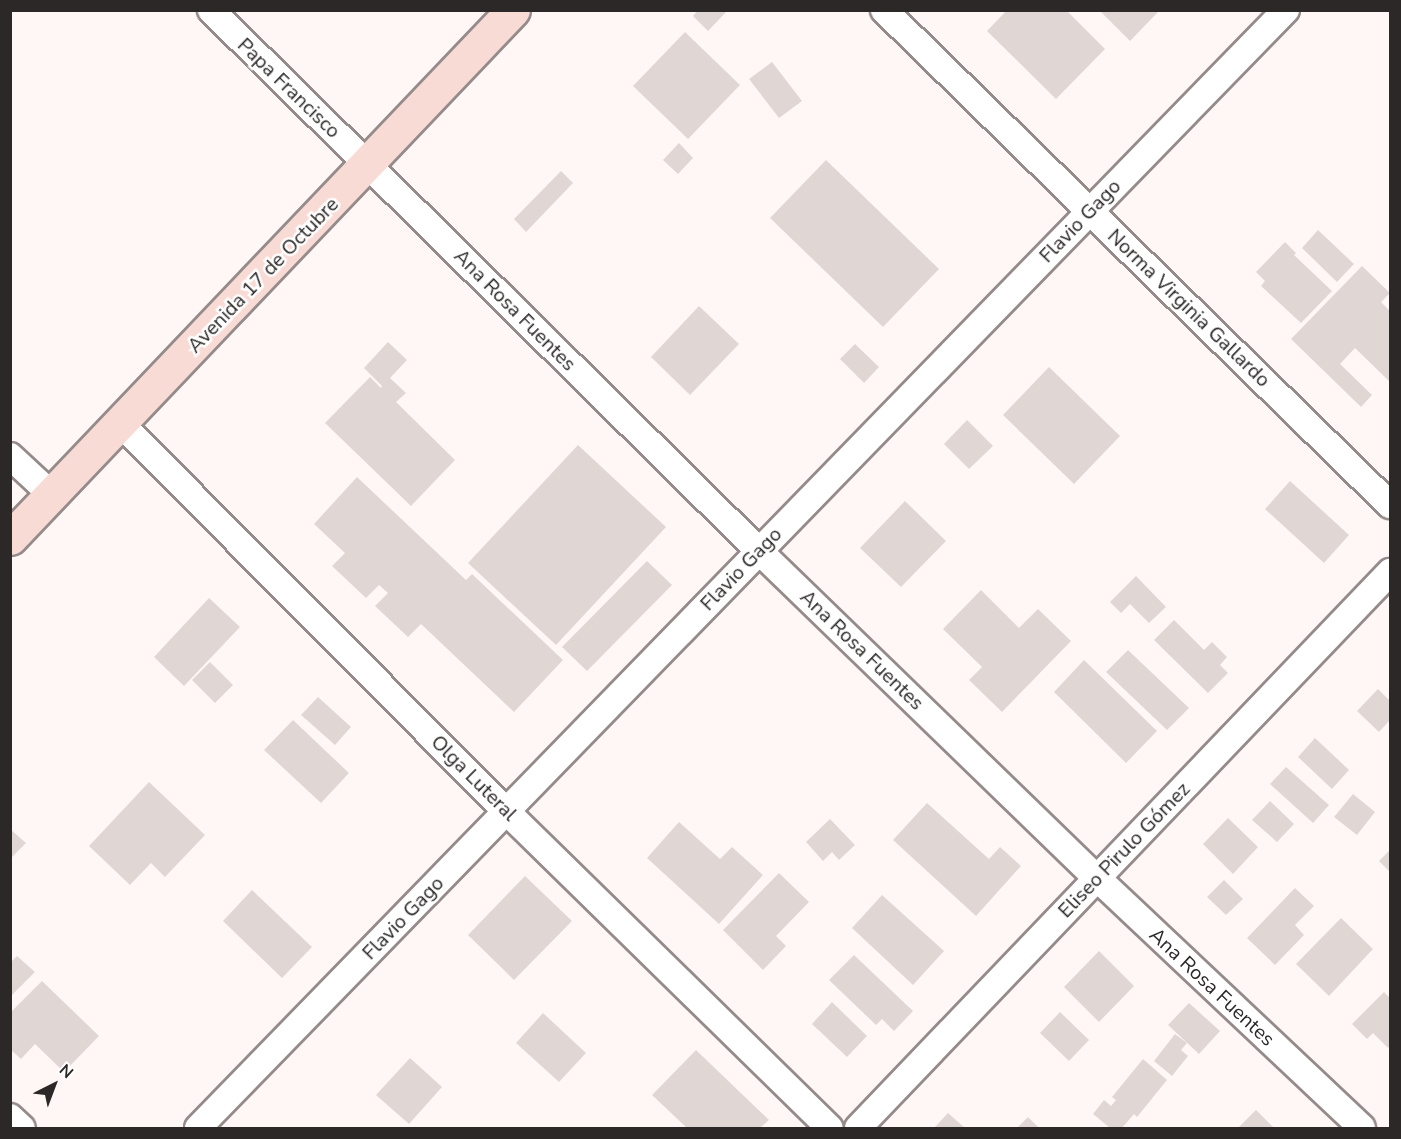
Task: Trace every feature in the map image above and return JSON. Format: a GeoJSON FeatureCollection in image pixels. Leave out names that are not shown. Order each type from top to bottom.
{"type":"FeatureCollection","features":[{"type":"Feature","properties":{"kind":"main road","name":"Avenida 17 de Octubre"},"geometry":{"type":"LineString","coordinates":[[10,538],[368,165],[513,10]]}},
{"type":"Feature","properties":{"kind":"street","name":"Papa Francisco"},"geometry":{"type":"LineString","coordinates":[[211,10],[368,165]]}},
{"type":"Feature","properties":{"kind":"street","name":"Norma Virginia Gallardo"},"geometry":{"type":"LineString","coordinates":[[884,10],[1390,505]]}},
{"type":"Feature","properties":{"kind":"street","name":"Flavio Gago"},"geometry":{"type":"LineString","coordinates":[[198,1128],[1286,10]]}},
{"type":"Feature","properties":{"kind":"street","name":"Ana Rosa Fuentes"},"geometry":{"type":"LineString","coordinates":[[368,165],[759,551],[1097,878],[1362,1128]]}},
{"type":"Feature","properties":{"kind":"street","name":"Olga Luteral"},"geometry":{"type":"LineString","coordinates":[[121,424],[506,811],[830,1128]]}},
{"type":"Feature","properties":{"kind":"street"},"geometry":{"type":"LineString","coordinates":[[10,456],[52,495]]}},
{"type":"Feature","properties":{"kind":"street","name":"Eliseo Pirulo Gómez"},"geometry":{"type":"LineString","coordinates":[[858,1128],[1390,572]]}},
{"type":"Feature","properties":{"kind":"street"},"geometry":{"type":"LineString","coordinates":[[10,1117],[22,1128]]}},
{"type":"Feature","properties":{"kind":"building"},"geometry":{"type":"Polygon","coordinates":[[[698,10],[728,10],[708,31],[693,16],[698,10]]]}},
{"type":"Feature","properties":{"kind":"building"},"geometry":{"type":"Polygon","coordinates":[[[1007,10],[1066,10],[1105,49],[1056,99],[987,31],[1007,10]]]}},
{"type":"Feature","properties":{"kind":"building"},"geometry":{"type":"Polygon","coordinates":[[[1099,10],[1160,10],[1130,41],[1099,10]]]}},
{"type":"Feature","properties":{"kind":"building"},"geometry":{"type":"Polygon","coordinates":[[[685,32],[740,85],[688,139],[633,86],[685,32]]]}},
{"type":"Feature","properties":{"kind":"building"},"geometry":{"type":"Polygon","coordinates":[[[772,62],[802,101],[779,118],[749,79],[772,62]]]}},
{"type":"Feature","properties":{"kind":"building"},"geometry":{"type":"Polygon","coordinates":[[[679,143],[693,158],[678,174],[663,160],[679,143]]]}},
{"type":"Feature","properties":{"kind":"building"},"geometry":{"type":"Polygon","coordinates":[[[826,160],[939,269],[883,327],[770,218],[826,160]]]}},
{"type":"Feature","properties":{"kind":"building"},"geometry":{"type":"Polygon","coordinates":[[[561,171],[573,183],[526,232],[514,219],[561,171]]]}},
{"type":"Feature","properties":{"kind":"building"},"geometry":{"type":"Polygon","coordinates":[[[1318,230],[1354,264],[1337,282],[1302,248],[1318,230]]]}},
{"type":"Feature","properties":{"kind":"building"},"geometry":{"type":"Polygon","coordinates":[[[1285,242],[1296,253],[1294,255],[1332,291],[1301,323],[1261,286],[1265,281],[1256,272],[1285,242]]]}},
{"type":"Feature","properties":{"kind":"building"},"geometry":{"type":"Polygon","coordinates":[[[1362,266],[1390,293],[1381,302],[1390,311],[1390,382],[1355,348],[1340,364],[1372,395],[1361,407],[1291,339],[1362,266]]]}},
{"type":"Feature","properties":{"kind":"building"},"geometry":{"type":"Polygon","coordinates":[[[699,306],[739,344],[690,395],[651,357],[699,306]]]}},
{"type":"Feature","properties":{"kind":"building"},"geometry":{"type":"Polygon","coordinates":[[[388,342],[407,360],[390,378],[406,393],[396,402],[455,460],[411,506],[325,423],[370,377],[381,388],[382,386],[364,368],[388,342]]]}},
{"type":"Feature","properties":{"kind":"building"},"geometry":{"type":"Polygon","coordinates":[[[855,344],[879,367],[864,383],[840,359],[855,344]]]}},
{"type":"Feature","properties":{"kind":"building"},"geometry":{"type":"Polygon","coordinates":[[[1049,367],[1120,436],[1074,484],[1003,415],[1049,367]]]}},
{"type":"Feature","properties":{"kind":"building"},"geometry":{"type":"Polygon","coordinates":[[[967,420],[993,446],[969,469],[944,444],[967,420]]]}},
{"type":"Feature","properties":{"kind":"building"},"geometry":{"type":"Polygon","coordinates":[[[578,445],[666,527],[556,645],[468,563],[578,445]]]}},
{"type":"Feature","properties":{"kind":"building"},"geometry":{"type":"Polygon","coordinates":[[[357,477],[466,580],[472,574],[563,660],[514,712],[421,624],[408,637],[375,606],[388,593],[379,585],[366,598],[332,566],[345,553],[314,524],[357,477]]]}},
{"type":"Feature","properties":{"kind":"building"},"geometry":{"type":"Polygon","coordinates":[[[1290,481],[1349,535],[1324,563],[1265,509],[1290,481]]]}},
{"type":"Feature","properties":{"kind":"building"},"geometry":{"type":"Polygon","coordinates":[[[905,501],[946,541],[901,587],[860,548],[905,501]]]}},
{"type":"Feature","properties":{"kind":"building"},"geometry":{"type":"Polygon","coordinates":[[[647,561],[672,585],[587,671],[562,647],[647,561]]]}},
{"type":"Feature","properties":{"kind":"building"},"geometry":{"type":"Polygon","coordinates":[[[1136,576],[1166,607],[1149,623],[1130,604],[1121,613],[1110,602],[1136,576]]]}},
{"type":"Feature","properties":{"kind":"building"},"geometry":{"type":"Polygon","coordinates":[[[981,590],[1019,628],[1038,609],[1071,641],[1002,712],[969,680],[982,667],[943,629],[981,590]]]}},
{"type":"Feature","properties":{"kind":"building"},"geometry":{"type":"Polygon","coordinates":[[[209,598],[240,627],[184,686],[154,657],[209,598]]]}},
{"type":"Feature","properties":{"kind":"building"},"geometry":{"type":"Polygon","coordinates":[[[1174,620],[1204,650],[1212,642],[1227,657],[1220,665],[1228,673],[1208,693],[1154,640],[1174,620]]]}},
{"type":"Feature","properties":{"kind":"building"},"geometry":{"type":"Polygon","coordinates":[[[1128,650],[1189,708],[1167,730],[1106,672],[1128,650]]]}},
{"type":"Feature","properties":{"kind":"building"},"geometry":{"type":"Polygon","coordinates":[[[1084,660],[1157,731],[1126,763],[1054,692],[1084,660]]]}},
{"type":"Feature","properties":{"kind":"building"},"geometry":{"type":"Polygon","coordinates":[[[210,662],[233,685],[215,703],[192,680],[210,662]]]}},
{"type":"Feature","properties":{"kind":"building"},"geometry":{"type":"Polygon","coordinates":[[[1378,689],[1390,701],[1390,720],[1379,732],[1357,711],[1378,689]]]}},
{"type":"Feature","properties":{"kind":"building"},"geometry":{"type":"Polygon","coordinates":[[[318,697],[351,727],[335,745],[301,715],[318,697]]]}},
{"type":"Feature","properties":{"kind":"building"},"geometry":{"type":"Polygon","coordinates":[[[293,720],[349,773],[321,803],[264,750],[293,720]]]}},
{"type":"Feature","properties":{"kind":"building"},"geometry":{"type":"Polygon","coordinates":[[[1315,738],[1349,770],[1332,789],[1298,757],[1315,738]]]}},
{"type":"Feature","properties":{"kind":"building"},"geometry":{"type":"Polygon","coordinates":[[[1286,767],[1329,805],[1313,823],[1270,784],[1286,767]]]}},
{"type":"Feature","properties":{"kind":"building"},"geometry":{"type":"Polygon","coordinates":[[[149,782],[205,835],[165,877],[151,863],[130,885],[89,846],[149,782]]]}},
{"type":"Feature","properties":{"kind":"building"},"geometry":{"type":"Polygon","coordinates":[[[1353,794],[1375,812],[1357,835],[1334,817],[1353,794]]]}},
{"type":"Feature","properties":{"kind":"building"},"geometry":{"type":"Polygon","coordinates":[[[1270,801],[1294,824],[1277,842],[1252,820],[1270,801]]]}},
{"type":"Feature","properties":{"kind":"building"},"geometry":{"type":"Polygon","coordinates":[[[927,803],[989,859],[1000,847],[1021,866],[976,916],[893,840],[927,803]]]}},
{"type":"Feature","properties":{"kind":"building"},"geometry":{"type":"Polygon","coordinates":[[[1228,818],[1258,847],[1233,874],[1203,844],[1228,818]]]}},
{"type":"Feature","properties":{"kind":"building"},"geometry":{"type":"Polygon","coordinates":[[[830,819],[855,845],[839,860],[832,852],[823,861],[806,842],[830,819]]]}},
{"type":"Feature","properties":{"kind":"building"},"geometry":{"type":"Polygon","coordinates":[[[679,822],[720,859],[732,847],[763,875],[719,924],[647,858],[679,822]]]}},
{"type":"Feature","properties":{"kind":"building"},"geometry":{"type":"Polygon","coordinates":[[[10,829],[26,843],[10,859],[10,829]]]}},
{"type":"Feature","properties":{"kind":"building"},"geometry":{"type":"Polygon","coordinates":[[[1390,850],[1390,872],[1379,861],[1390,850]]]}},
{"type":"Feature","properties":{"kind":"building"},"geometry":{"type":"Polygon","coordinates":[[[779,873],[809,902],[776,936],[786,946],[763,970],[723,930],[779,873]]]}},
{"type":"Feature","properties":{"kind":"building"},"geometry":{"type":"Polygon","coordinates":[[[525,876],[572,921],[514,980],[468,935],[525,876]]]}},
{"type":"Feature","properties":{"kind":"building"},"geometry":{"type":"Polygon","coordinates":[[[1224,880],[1243,899],[1226,915],[1207,897],[1224,880]]]}},
{"type":"Feature","properties":{"kind":"building"},"geometry":{"type":"Polygon","coordinates":[[[1295,888],[1314,906],[1295,925],[1304,935],[1275,965],[1247,938],[1295,888]]]}},
{"type":"Feature","properties":{"kind":"building"},"geometry":{"type":"Polygon","coordinates":[[[252,890],[312,947],[282,978],[223,921],[252,890]]]}},
{"type":"Feature","properties":{"kind":"building"},"geometry":{"type":"Polygon","coordinates":[[[882,895],[944,951],[913,985],[852,928],[882,895]]]}},
{"type":"Feature","properties":{"kind":"building"},"geometry":{"type":"Polygon","coordinates":[[[1341,918],[1373,949],[1329,996],[1296,964],[1341,918]]]}},
{"type":"Feature","properties":{"kind":"building"},"geometry":{"type":"Polygon","coordinates":[[[1099,951],[1134,986],[1099,1022],[1064,987],[1099,951]]]}},
{"type":"Feature","properties":{"kind":"building"},"geometry":{"type":"Polygon","coordinates":[[[854,955],[913,1011],[894,1031],[882,1019],[876,1025],[829,980],[854,955]]]}},
{"type":"Feature","properties":{"kind":"building"},"geometry":{"type":"Polygon","coordinates":[[[17,956],[35,972],[10,997],[10,963],[17,956]]]}},
{"type":"Feature","properties":{"kind":"building"},"geometry":{"type":"Polygon","coordinates":[[[42,981],[99,1036],[64,1072],[35,1044],[21,1059],[10,1049],[10,1013],[42,981]]]}},
{"type":"Feature","properties":{"kind":"building"},"geometry":{"type":"Polygon","coordinates":[[[1384,992],[1390,998],[1390,1045],[1388,1048],[1373,1033],[1367,1039],[1352,1024],[1384,992]]]}},
{"type":"Feature","properties":{"kind":"building"},"geometry":{"type":"Polygon","coordinates":[[[832,1002],[867,1036],[847,1057],[812,1024],[832,1002]]]}},
{"type":"Feature","properties":{"kind":"building"},"geometry":{"type":"Polygon","coordinates":[[[1189,1003],[1220,1031],[1199,1054],[1168,1025],[1189,1003]]]}},
{"type":"Feature","properties":{"kind":"building"},"geometry":{"type":"Polygon","coordinates":[[[1060,1012],[1089,1040],[1069,1061],[1040,1033],[1060,1012]]]}},
{"type":"Feature","properties":{"kind":"building"},"geometry":{"type":"Polygon","coordinates":[[[543,1013],[586,1053],[559,1082],[516,1043],[543,1013]]]}},
{"type":"Feature","properties":{"kind":"building"},"geometry":{"type":"Polygon","coordinates":[[[1175,1034],[1187,1043],[1181,1050],[1188,1056],[1172,1076],[1154,1061],[1175,1034]]]}},
{"type":"Feature","properties":{"kind":"building"},"geometry":{"type":"Polygon","coordinates":[[[696,1050],[769,1120],[760,1128],[687,1128],[652,1095],[696,1050]]]}},
{"type":"Feature","properties":{"kind":"building"},"geometry":{"type":"Polygon","coordinates":[[[410,1058],[442,1087],[409,1124],[376,1095],[410,1058]]]}},
{"type":"Feature","properties":{"kind":"building"},"geometry":{"type":"Polygon","coordinates":[[[1143,1059],[1167,1080],[1137,1117],[1134,1114],[1122,1128],[1110,1128],[1093,1114],[1104,1100],[1111,1106],[1116,1100],[1112,1097],[1143,1059]]]}},
{"type":"Feature","properties":{"kind":"building"},"geometry":{"type":"Polygon","coordinates":[[[1256,1110],[1274,1128],[1238,1128],[1256,1110]]]}},
{"type":"Feature","properties":{"kind":"building"},"geometry":{"type":"Polygon","coordinates":[[[948,1113],[965,1128],[934,1128],[948,1113]]]}},
{"type":"Feature","properties":{"kind":"building"},"geometry":{"type":"Polygon","coordinates":[[[1028,1117],[1039,1128],[1017,1128],[1028,1117]]]}}]}
